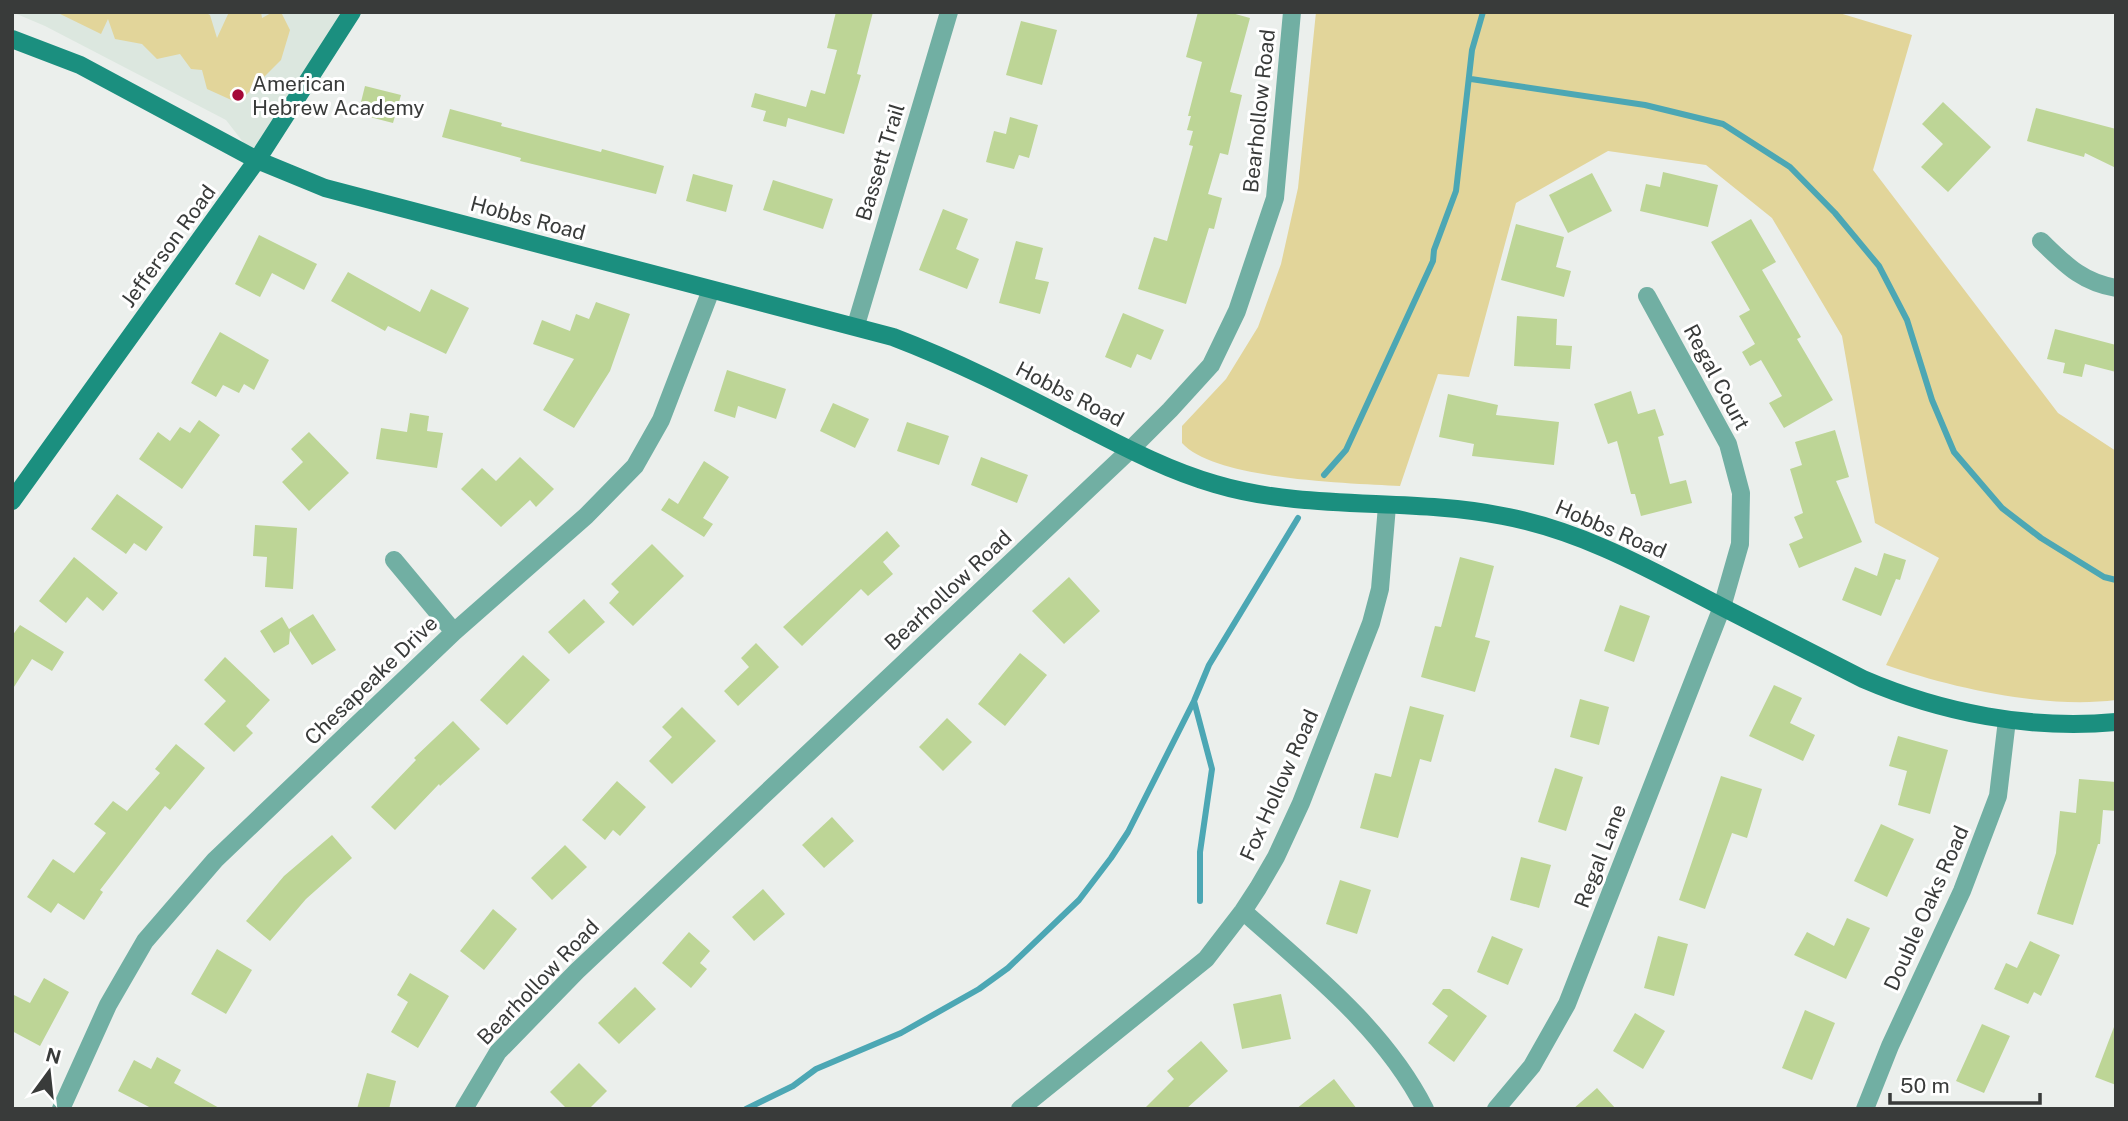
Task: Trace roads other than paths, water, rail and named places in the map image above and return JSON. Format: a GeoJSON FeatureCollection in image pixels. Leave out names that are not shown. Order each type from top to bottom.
{"type":"FeatureCollection","features":[{"type":"Feature","properties":{"kind":"street","name":"Jefferson Road"},"geometry":{"type":"LineString","coordinates":[[12,501],[257,160],[352,12]]}},
{"type":"Feature","properties":{"kind":"street","name":"Bassett Trail"},"geometry":{"type":"LineString","coordinates":[[856,325],[949,12]]}},
{"type":"Feature","properties":{"kind":"street","name":"Bearhollow Road"},"geometry":{"type":"LineString","coordinates":[[464,1109],[498,1052],[577,971],[1129,450],[1211,365],[1241,301],[1275,198],[1292,12]]}},
{"type":"Feature","properties":{"kind":"street","name":"Hobbs Road"},"geometry":{"type":"LineString","coordinates":[[12,39],[80,65],[257,160],[325,188],[711,290],[856,325],[893,337],[958,363],[1129,450],[1185,475],[1244,492],[1296,501],[1461,510],[1537,524],[1588,540],[1647,567],[1892,692],[2007,720],[2063,724],[2116,722]]}},
{"type":"Feature","properties":{"kind":"street"},"geometry":{"type":"LineString","coordinates":[[2041,240],[2072,272],[2099,285],[2116,288]]}},
{"type":"Feature","properties":{"kind":"street","name":"Chesapeake Drive"},"geometry":{"type":"LineString","coordinates":[[61,1109],[108,1005],[145,941],[215,860],[454,632],[586,516],[635,466],[661,421],[711,290]]}},
{"type":"Feature","properties":{"kind":"street","name":"Regal Court"},"geometry":{"type":"LineString","coordinates":[[1647,296],[1728,444],[1741,493],[1740,544],[1722,607]]}},
{"type":"Feature","properties":{"kind":"street","name":"Fox Hollow Road"},"geometry":{"type":"LineString","coordinates":[[1020,1109],[1206,959],[1243,911],[1276,857],[1301,803],[1371,624],[1380,589],[1387,506]]}},
{"type":"Feature","properties":{"kind":"street"},"geometry":{"type":"LineString","coordinates":[[394,560],[454,632]]}},
{"type":"Feature","properties":{"kind":"street","name":"Regal Lane"},"geometry":{"type":"LineString","coordinates":[[1496,1109],[1532,1066],[1567,1004],[1722,607]]}},
{"type":"Feature","properties":{"kind":"street","name":"Double Oaks Road"},"geometry":{"type":"LineString","coordinates":[[1865,1109],[1890,1046],[1962,891],[1998,796],[2007,720]]}},
{"type":"Feature","properties":{"kind":"street"},"geometry":{"type":"LineString","coordinates":[[1243,911],[1348,1005],[1383,1047],[1425,1109]]}},
{"type":"Feature","properties":{"kind":"waterway"},"geometry":{"type":"LineString","coordinates":[[1324,475],[1346,450],[1433,261],[1434,250],[1456,191],[1472,50],[1483,12]]}},
{"type":"Feature","properties":{"kind":"waterway"},"geometry":{"type":"LineString","coordinates":[[1471,79],[1645,105],[1723,124],[1790,167],[1835,213],[1879,266],[1907,320],[1932,400],[1954,452],[2002,508],[2041,538],[2104,577],[2116,580]]}},
{"type":"Feature","properties":{"kind":"waterway"},"geometry":{"type":"LineString","coordinates":[[746,1109],[793,1086],[816,1069],[901,1033],[979,989],[1008,968],[1079,900],[1128,832],[1194,701],[1209,665],[1298,518]]}},
{"type":"Feature","properties":{"kind":"waterway"},"geometry":{"type":"LineString","coordinates":[[1194,701],[1212,769],[1200,852],[1200,901]]}},
{"type":"Feature","properties":{"kind":"place","name":"American Hebrew Academy"},"geometry":{"type":"Point","coordinates":[238,95]}}]}
